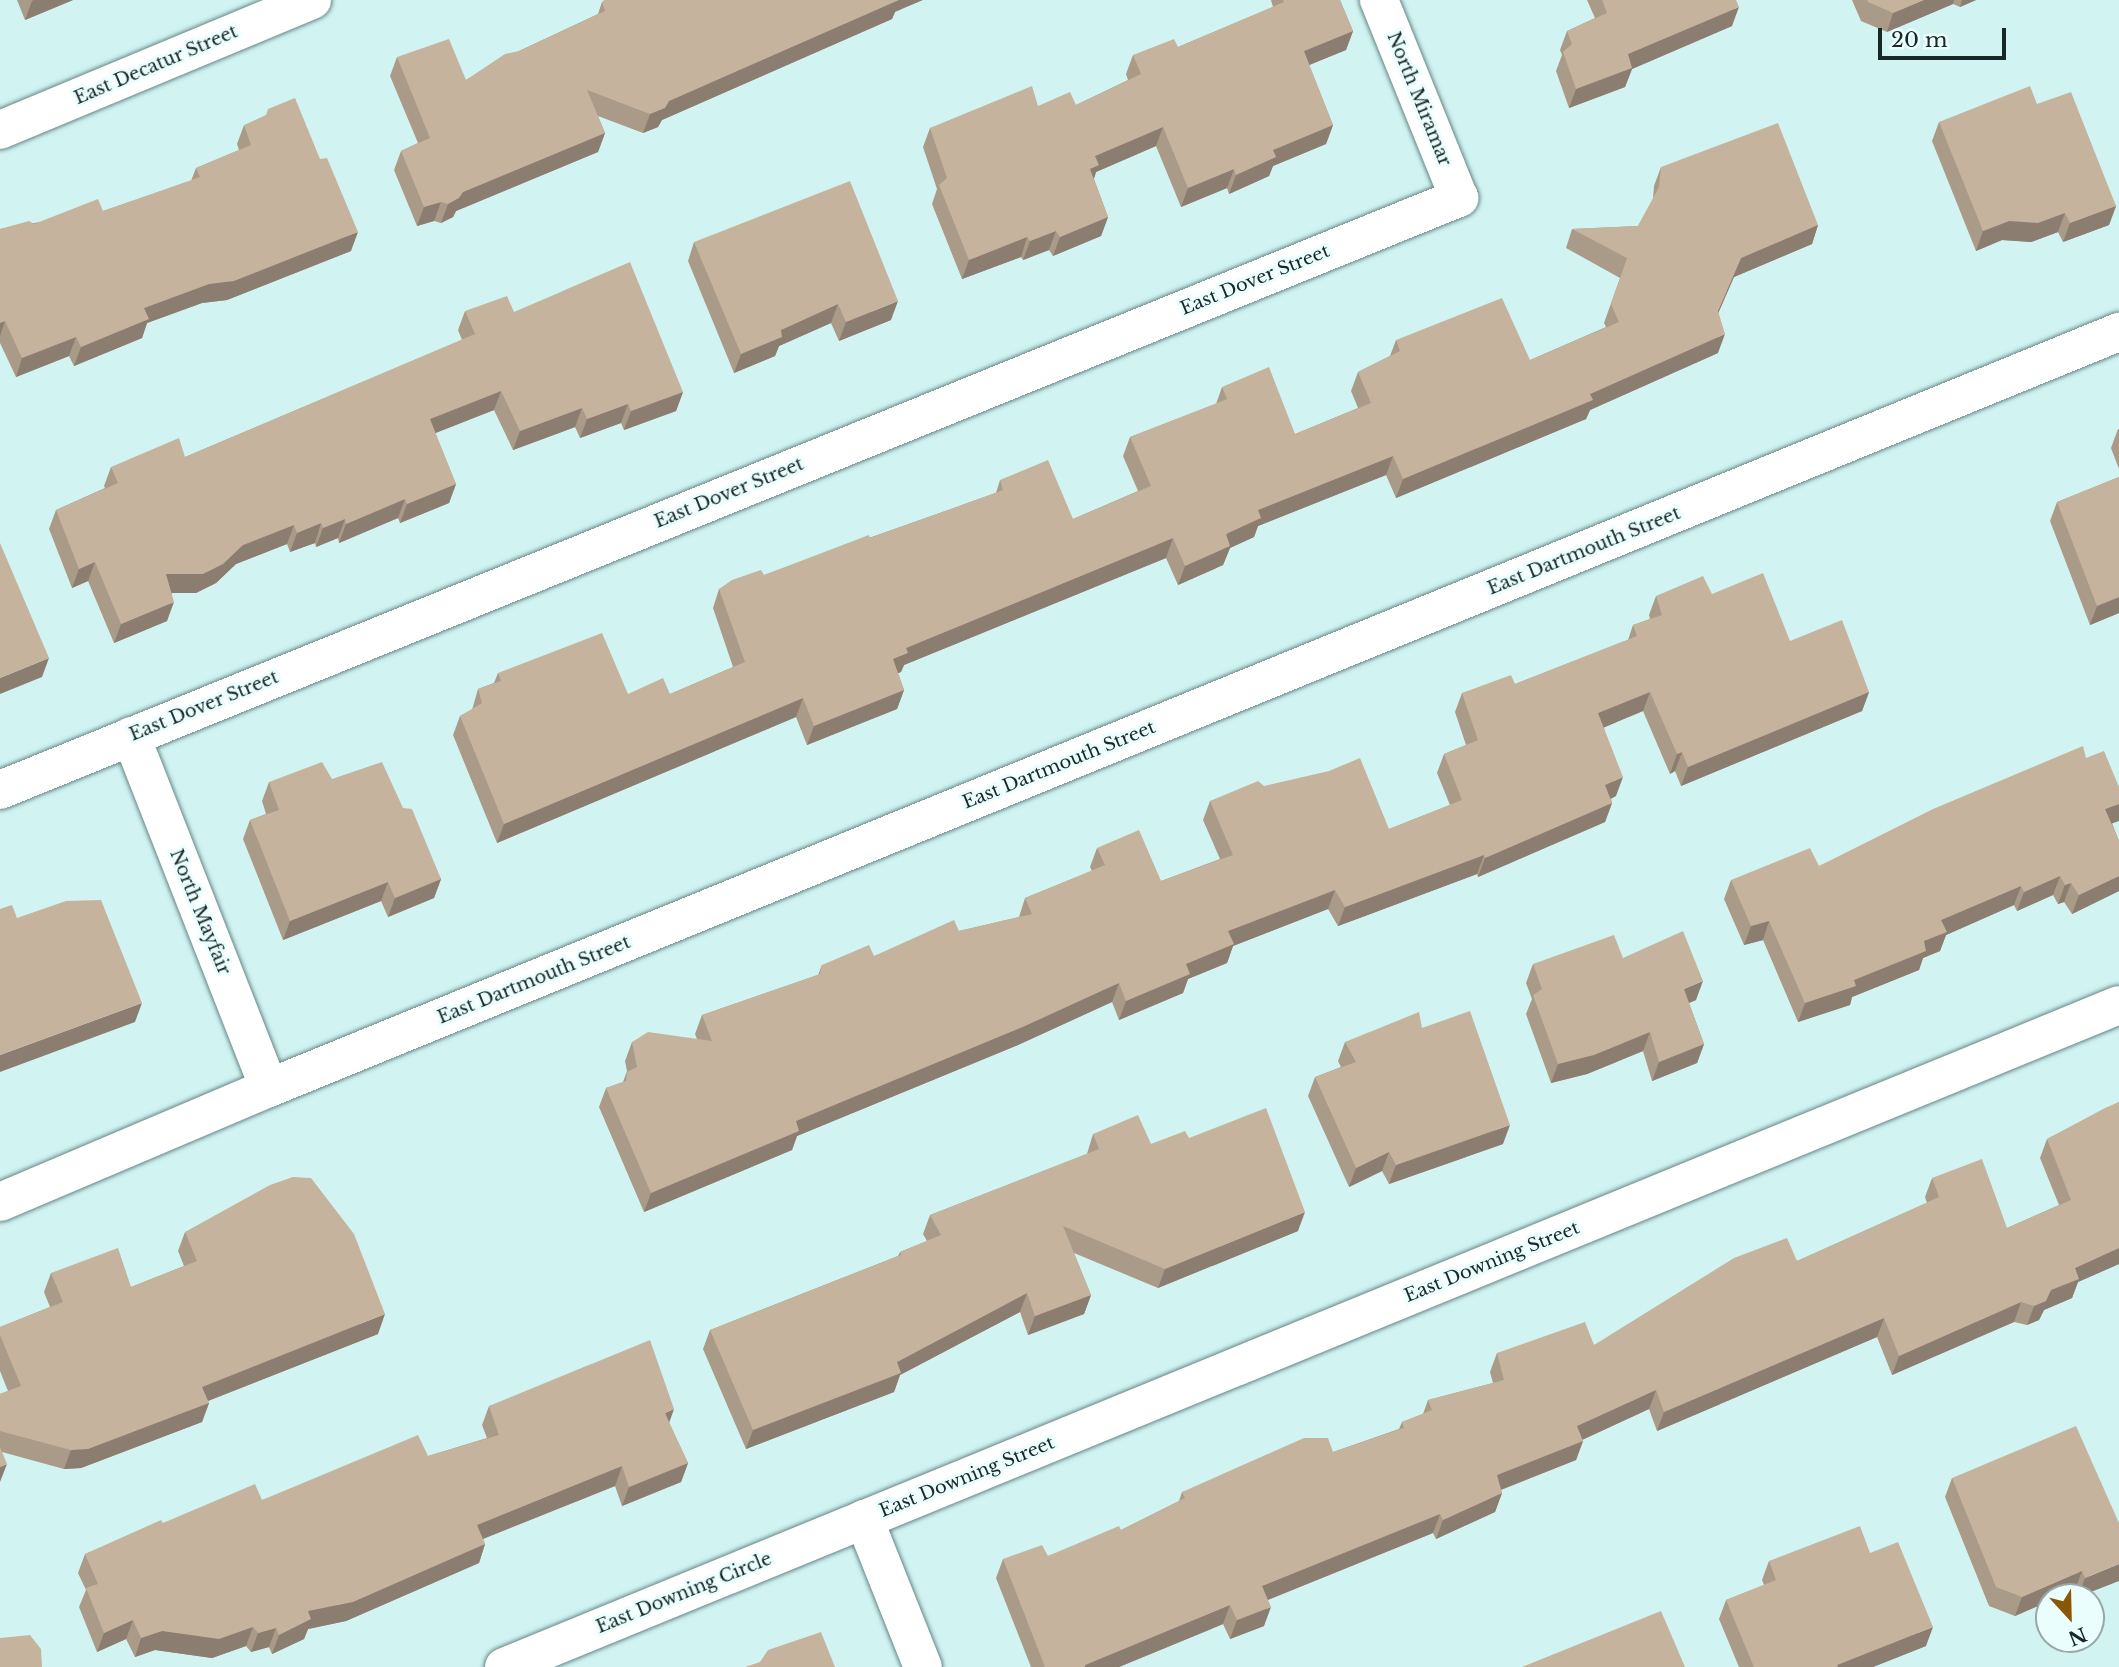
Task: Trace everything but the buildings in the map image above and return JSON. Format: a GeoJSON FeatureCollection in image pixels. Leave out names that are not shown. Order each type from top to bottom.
{"type":"FeatureCollection","features":[{"type":"Feature","properties":{"kind":"street","name":"East Decatur Street"},"geometry":{"type":"LineString","coordinates":[[0,130],[312,0]]}},
{"type":"Feature","properties":{"kind":"street","name":"North Miramar"},"geometry":{"type":"LineString","coordinates":[[1379,0],[1459,198]]}},
{"type":"Feature","properties":{"kind":"street","name":"East Dover Street"},"geometry":{"type":"LineString","coordinates":[[0,790],[1459,198]]}},
{"type":"Feature","properties":{"kind":"street","name":"East Dartmouth Street"},"geometry":{"type":"LineString","coordinates":[[0,1202],[270,1088],[2119,332]]}},
{"type":"Feature","properties":{"kind":"street","name":"North Mayfair"},"geometry":{"type":"LineString","coordinates":[[131,736],[270,1088]]}},
{"type":"Feature","properties":{"kind":"street","name":"East Downing Street"},"geometry":{"type":"LineString","coordinates":[[864,1519],[2119,1005]]}},
{"type":"Feature","properties":{"kind":"street","name":"East Downing Circle"},"geometry":{"type":"LineString","coordinates":[[505,1667],[864,1519]]}},
{"type":"Feature","properties":{"kind":"street"},"geometry":{"type":"LineString","coordinates":[[864,1519],[923,1667]]}}]}
